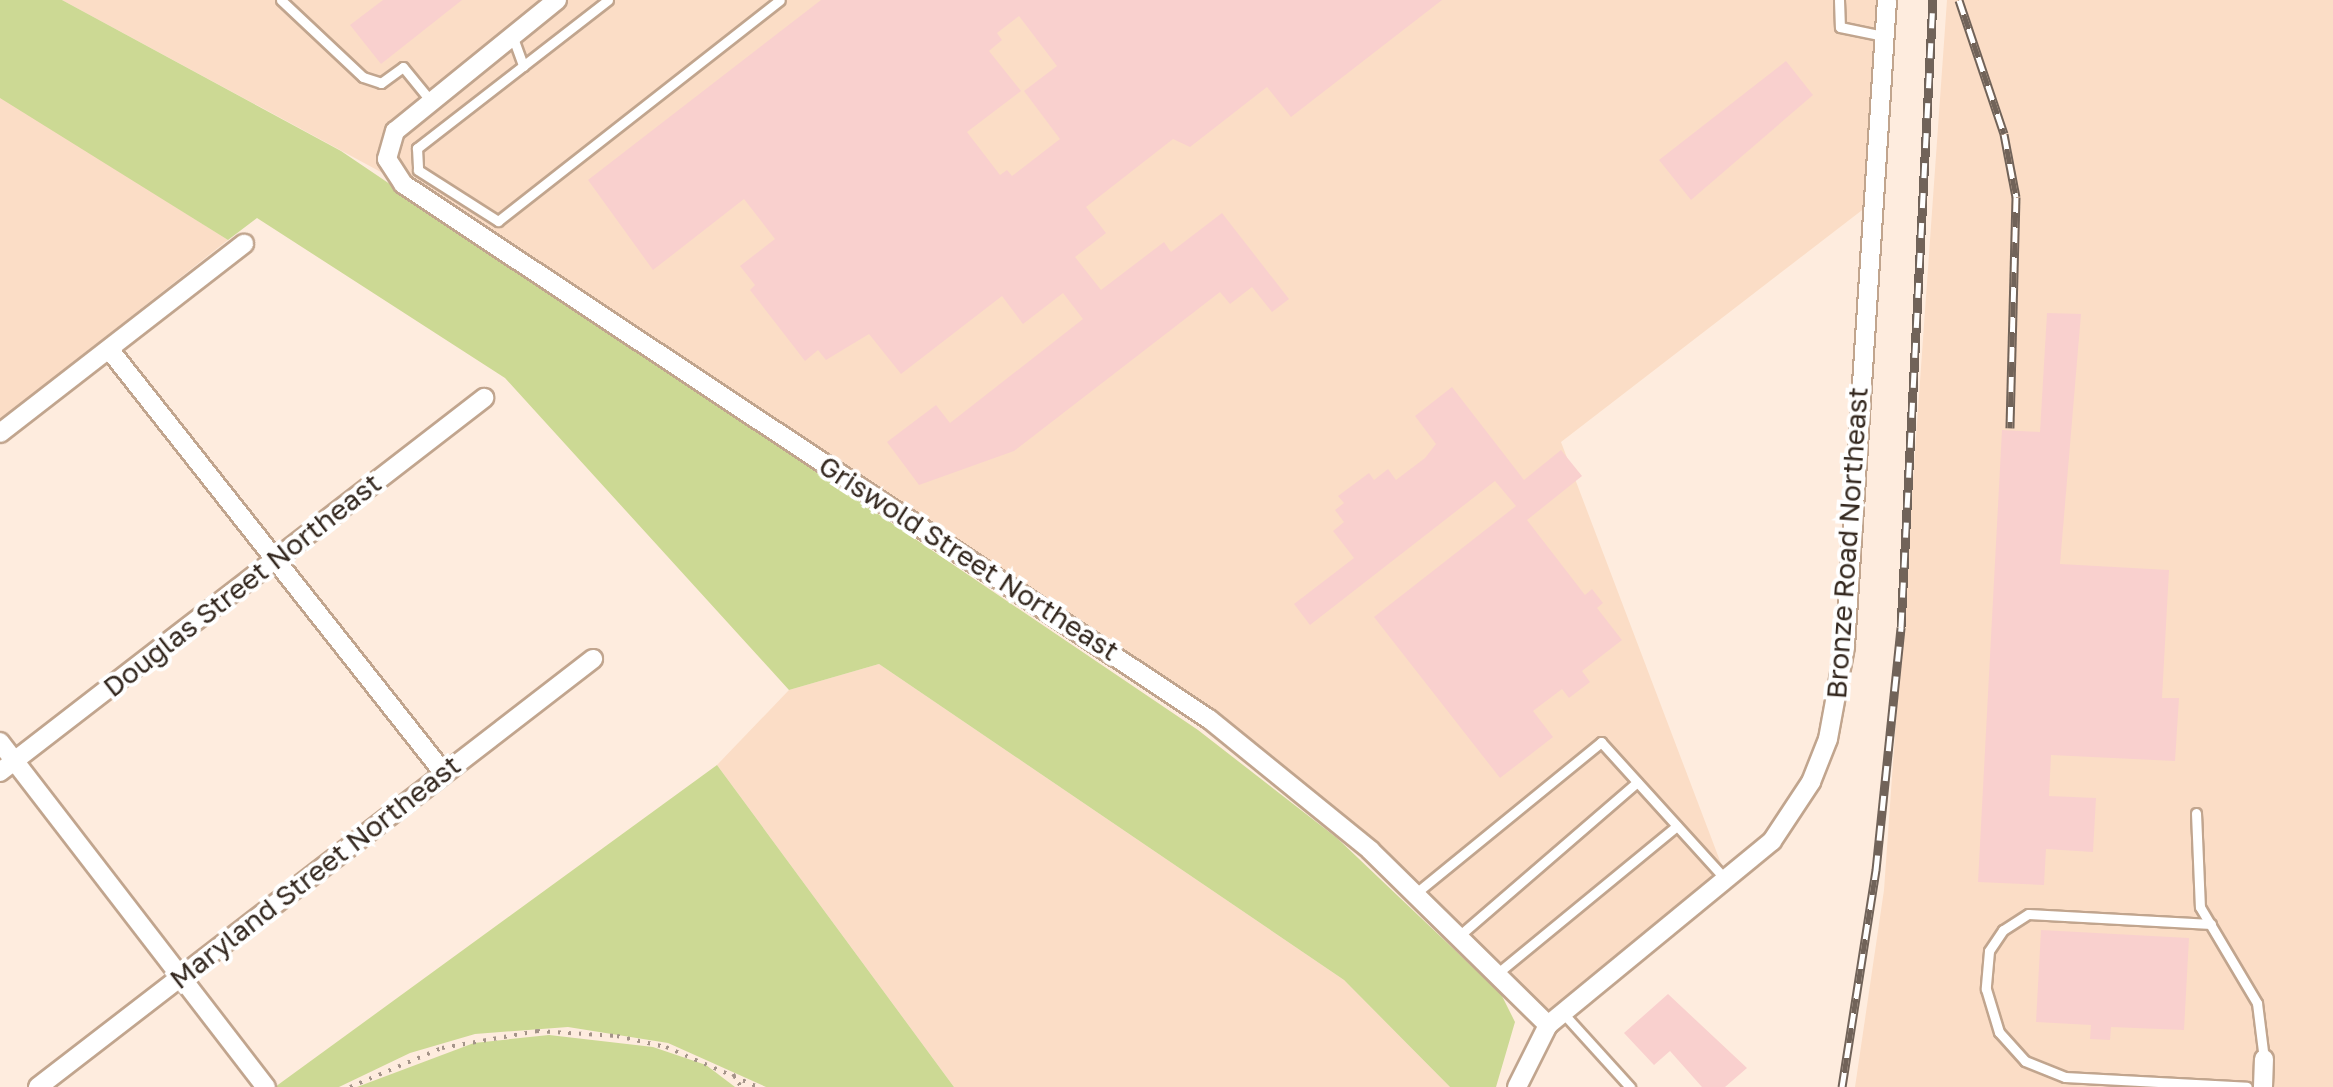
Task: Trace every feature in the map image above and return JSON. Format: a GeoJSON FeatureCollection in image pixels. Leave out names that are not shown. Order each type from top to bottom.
{"type":"FeatureCollection","features":[{"type":"Feature","properties":{"kind":"street","name":"Griswold Street Northeast"},"geometry":{"type":"LineString","coordinates":[[557,0],[430,100],[391,138],[387,158],[404,184],[1209,719],[1416,893],[1548,1025]]}},
{"type":"Feature","properties":{"kind":"street","name":"Bronze Road Northeast"},"geometry":{"type":"LineString","coordinates":[[1548,1025],[1728,882],[1796,809],[1838,697],[1887,0]]}},
{"type":"Feature","properties":{"kind":"street"},"geometry":{"type":"LineString","coordinates":[[0,433],[244,244]]}},
{"type":"Feature","properties":{"kind":"street"},"geometry":{"type":"LineString","coordinates":[[109,349],[277,556],[443,772]]}},
{"type":"Feature","properties":{"kind":"street","name":"Douglas Street Northeast"},"geometry":{"type":"LineString","coordinates":[[7,766],[484,398]]}},
{"type":"Feature","properties":{"kind":"street","name":"Maryland Street Northeast"},"geometry":{"type":"LineString","coordinates":[[38,1087],[593,659]]}},
{"type":"Feature","properties":{"kind":"street"},"geometry":{"type":"LineString","coordinates":[[0,742],[7,766],[266,1087]]}},
{"type":"Feature","properties":{"kind":"street"},"geometry":{"type":"LineString","coordinates":[[1517,1087],[1548,1025]]}},
{"type":"Feature","properties":{"kind":"street"},"geometry":{"type":"LineString","coordinates":[[2263,1087],[2264,1059]]}},
{"type":"Feature","properties":{"kind":"lane"},"geometry":{"type":"LineString","coordinates":[[281,0],[363,78],[381,83],[403,68],[430,100]]}},
{"type":"Feature","properties":{"kind":"lane"},"geometry":{"type":"LineString","coordinates":[[608,0],[418,148],[418,170],[498,221],[780,0]]}},
{"type":"Feature","properties":{"kind":"lane"},"geometry":{"type":"LineString","coordinates":[[1839,0],[1840,28],[1884,36]]}},
{"type":"Feature","properties":{"kind":"lane"},"geometry":{"type":"LineString","coordinates":[[512,36],[523,66]]}},
{"type":"Feature","properties":{"kind":"lane"},"geometry":{"type":"LineString","coordinates":[[1416,893],[1601,742],[1728,882]]}},
{"type":"Feature","properties":{"kind":"lane"},"geometry":{"type":"LineString","coordinates":[[1460,935],[1637,782]]}},
{"type":"Feature","properties":{"kind":"lane"},"geometry":{"type":"LineString","coordinates":[[2196,813],[2196,882],[2211,924],[2257,1003],[2264,1059]]}},
{"type":"Feature","properties":{"kind":"lane"},"geometry":{"type":"LineString","coordinates":[[1499,972],[1676,826]]}},
{"type":"Feature","properties":{"kind":"lane"},"geometry":{"type":"LineString","coordinates":[[2211,924],[2028,914],[2003,930],[1989,951],[1986,989],[1999,1032],[2025,1061],[2065,1077],[2247,1087]]}},
{"type":"Feature","properties":{"kind":"lane"},"geometry":{"type":"LineString","coordinates":[[1563,1013],[1630,1087]]}},
{"type":"Feature","properties":{"kind":"path"},"geometry":{"type":"LineString","coordinates":[[350,1087],[442,1048],[537,1032],[636,1040],[732,1073],[758,1087]]}},
{"type":"Feature","properties":{"kind":"path"},"geometry":{"type":"LineString","coordinates":[[732,1073],[741,1087]]}},
{"type":"Feature","properties":{"kind":"shaded area"},"geometry":{"type":"Polygon","coordinates":[[[62,0],[1887,0],[1870,204],[1561,442],[1728,882],[1548,1025],[1299,789],[403,184],[62,0]]]}},
{"type":"Feature","properties":{"kind":"shaded area"},"geometry":{"type":"Polygon","coordinates":[[[1947,0],[2333,0],[2333,1087],[1855,1087],[1884,890],[1947,0]]]}},
{"type":"Feature","properties":{"kind":"shaded area"},"geometry":{"type":"Polygon","coordinates":[[[0,96],[228,240],[0,420],[0,96]]]}},
{"type":"Feature","properties":{"kind":"shaded area"},"geometry":{"type":"Polygon","coordinates":[[[879,664],[1344,980],[1450,1087],[954,1087],[717,765],[789,690],[879,664]]]}},
{"type":"Feature","properties":{"kind":"green space"},"geometry":{"type":"Polygon","coordinates":[[[0,0],[62,0],[341,151],[1198,730],[1337,838],[1501,994],[1515,1022],[1496,1087],[1450,1087],[1344,980],[879,664],[789,690],[505,378],[257,218],[228,240],[0,98],[0,0]]]}},
{"type":"Feature","properties":{"kind":"green space"},"geometry":{"type":"Polygon","coordinates":[[[717,765],[954,1087],[766,1087],[668,1043],[568,1027],[475,1034],[410,1053],[339,1087],[275,1087],[717,765]]]}},
{"type":"Feature","properties":{"kind":"green space"},"geometry":{"type":"Polygon","coordinates":[[[549,1035],[653,1047],[706,1065],[735,1087],[357,1087],[474,1043],[549,1035]]]}},
{"type":"Feature","properties":{"kind":"building"},"geometry":{"type":"Polygon","coordinates":[[[383,0],[462,0],[381,64],[350,25],[383,0]]]}},
{"type":"Feature","properties":{"kind":"building"},"geometry":{"type":"Polygon","coordinates":[[[821,0],[1442,0],[1291,117],[1267,87],[1190,147],[1173,139],[1086,207],[1106,233],[1075,257],[1101,290],[1164,242],[1171,252],[1222,213],[1289,299],[1272,312],[1252,287],[1230,304],[1220,292],[1014,451],[919,485],[887,442],[936,405],[950,423],[1083,319],[1063,293],[1023,324],[1002,296],[901,374],[869,334],[826,360],[818,350],[805,361],[750,290],[755,285],[740,266],[775,239],[744,199],[653,270],[588,180],[821,0]],[[1019,16],[997,33],[1002,40],[989,51],[1021,91],[967,132],[1000,175],[1007,170],[1012,176],[1060,139],[1024,91],[1057,66],[1019,16]]]}},
{"type":"Feature","properties":{"kind":"building"},"geometry":{"type":"Polygon","coordinates":[[[1786,61],[1813,95],[1691,200],[1659,160],[1786,61]]]}},
{"type":"Feature","properties":{"kind":"building"},"geometry":{"type":"Polygon","coordinates":[[[2047,313],[2081,314],[2060,564],[2169,570],[2162,698],[2179,698],[2175,761],[2051,755],[2049,796],[2096,798],[2093,852],[2046,849],[2044,885],[1978,882],[2002,430],[2040,432],[2047,313]]]}},
{"type":"Feature","properties":{"kind":"building"},"geometry":{"type":"Polygon","coordinates":[[[1452,387],[1524,480],[1561,450],[1582,476],[1527,520],[1585,595],[1592,589],[1603,603],[1597,608],[1622,640],[1582,671],[1590,682],[1569,698],[1562,689],[1533,711],[1553,737],[1500,778],[1374,617],[1516,506],[1495,481],[1310,625],[1294,604],[1354,558],[1333,531],[1344,522],[1335,510],[1344,503],[1338,496],[1369,473],[1374,480],[1388,469],[1396,480],[1425,458],[1436,444],[1415,416],[1452,387]]]}},
{"type":"Feature","properties":{"kind":"building"},"geometry":{"type":"Polygon","coordinates":[[[2041,930],[2189,938],[2184,1030],[2111,1027],[2110,1040],[2090,1039],[2091,1025],[2036,1022],[2041,930]]]}},
{"type":"Feature","properties":{"kind":"building"},"geometry":{"type":"Polygon","coordinates":[[[1668,994],[1747,1068],[1725,1087],[1702,1087],[1670,1051],[1654,1065],[1624,1033],[1668,994]]]}},
{"type":"Feature","properties":{"kind":"railway"},"geometry":{"type":"LineString","coordinates":[[1842,1087],[1876,870],[1901,627],[1933,0]]}},
{"type":"Feature","properties":{"kind":"railway"},"geometry":{"type":"LineString","coordinates":[[1959,0],[2004,134],[2016,197],[2010,428]]}}]}
